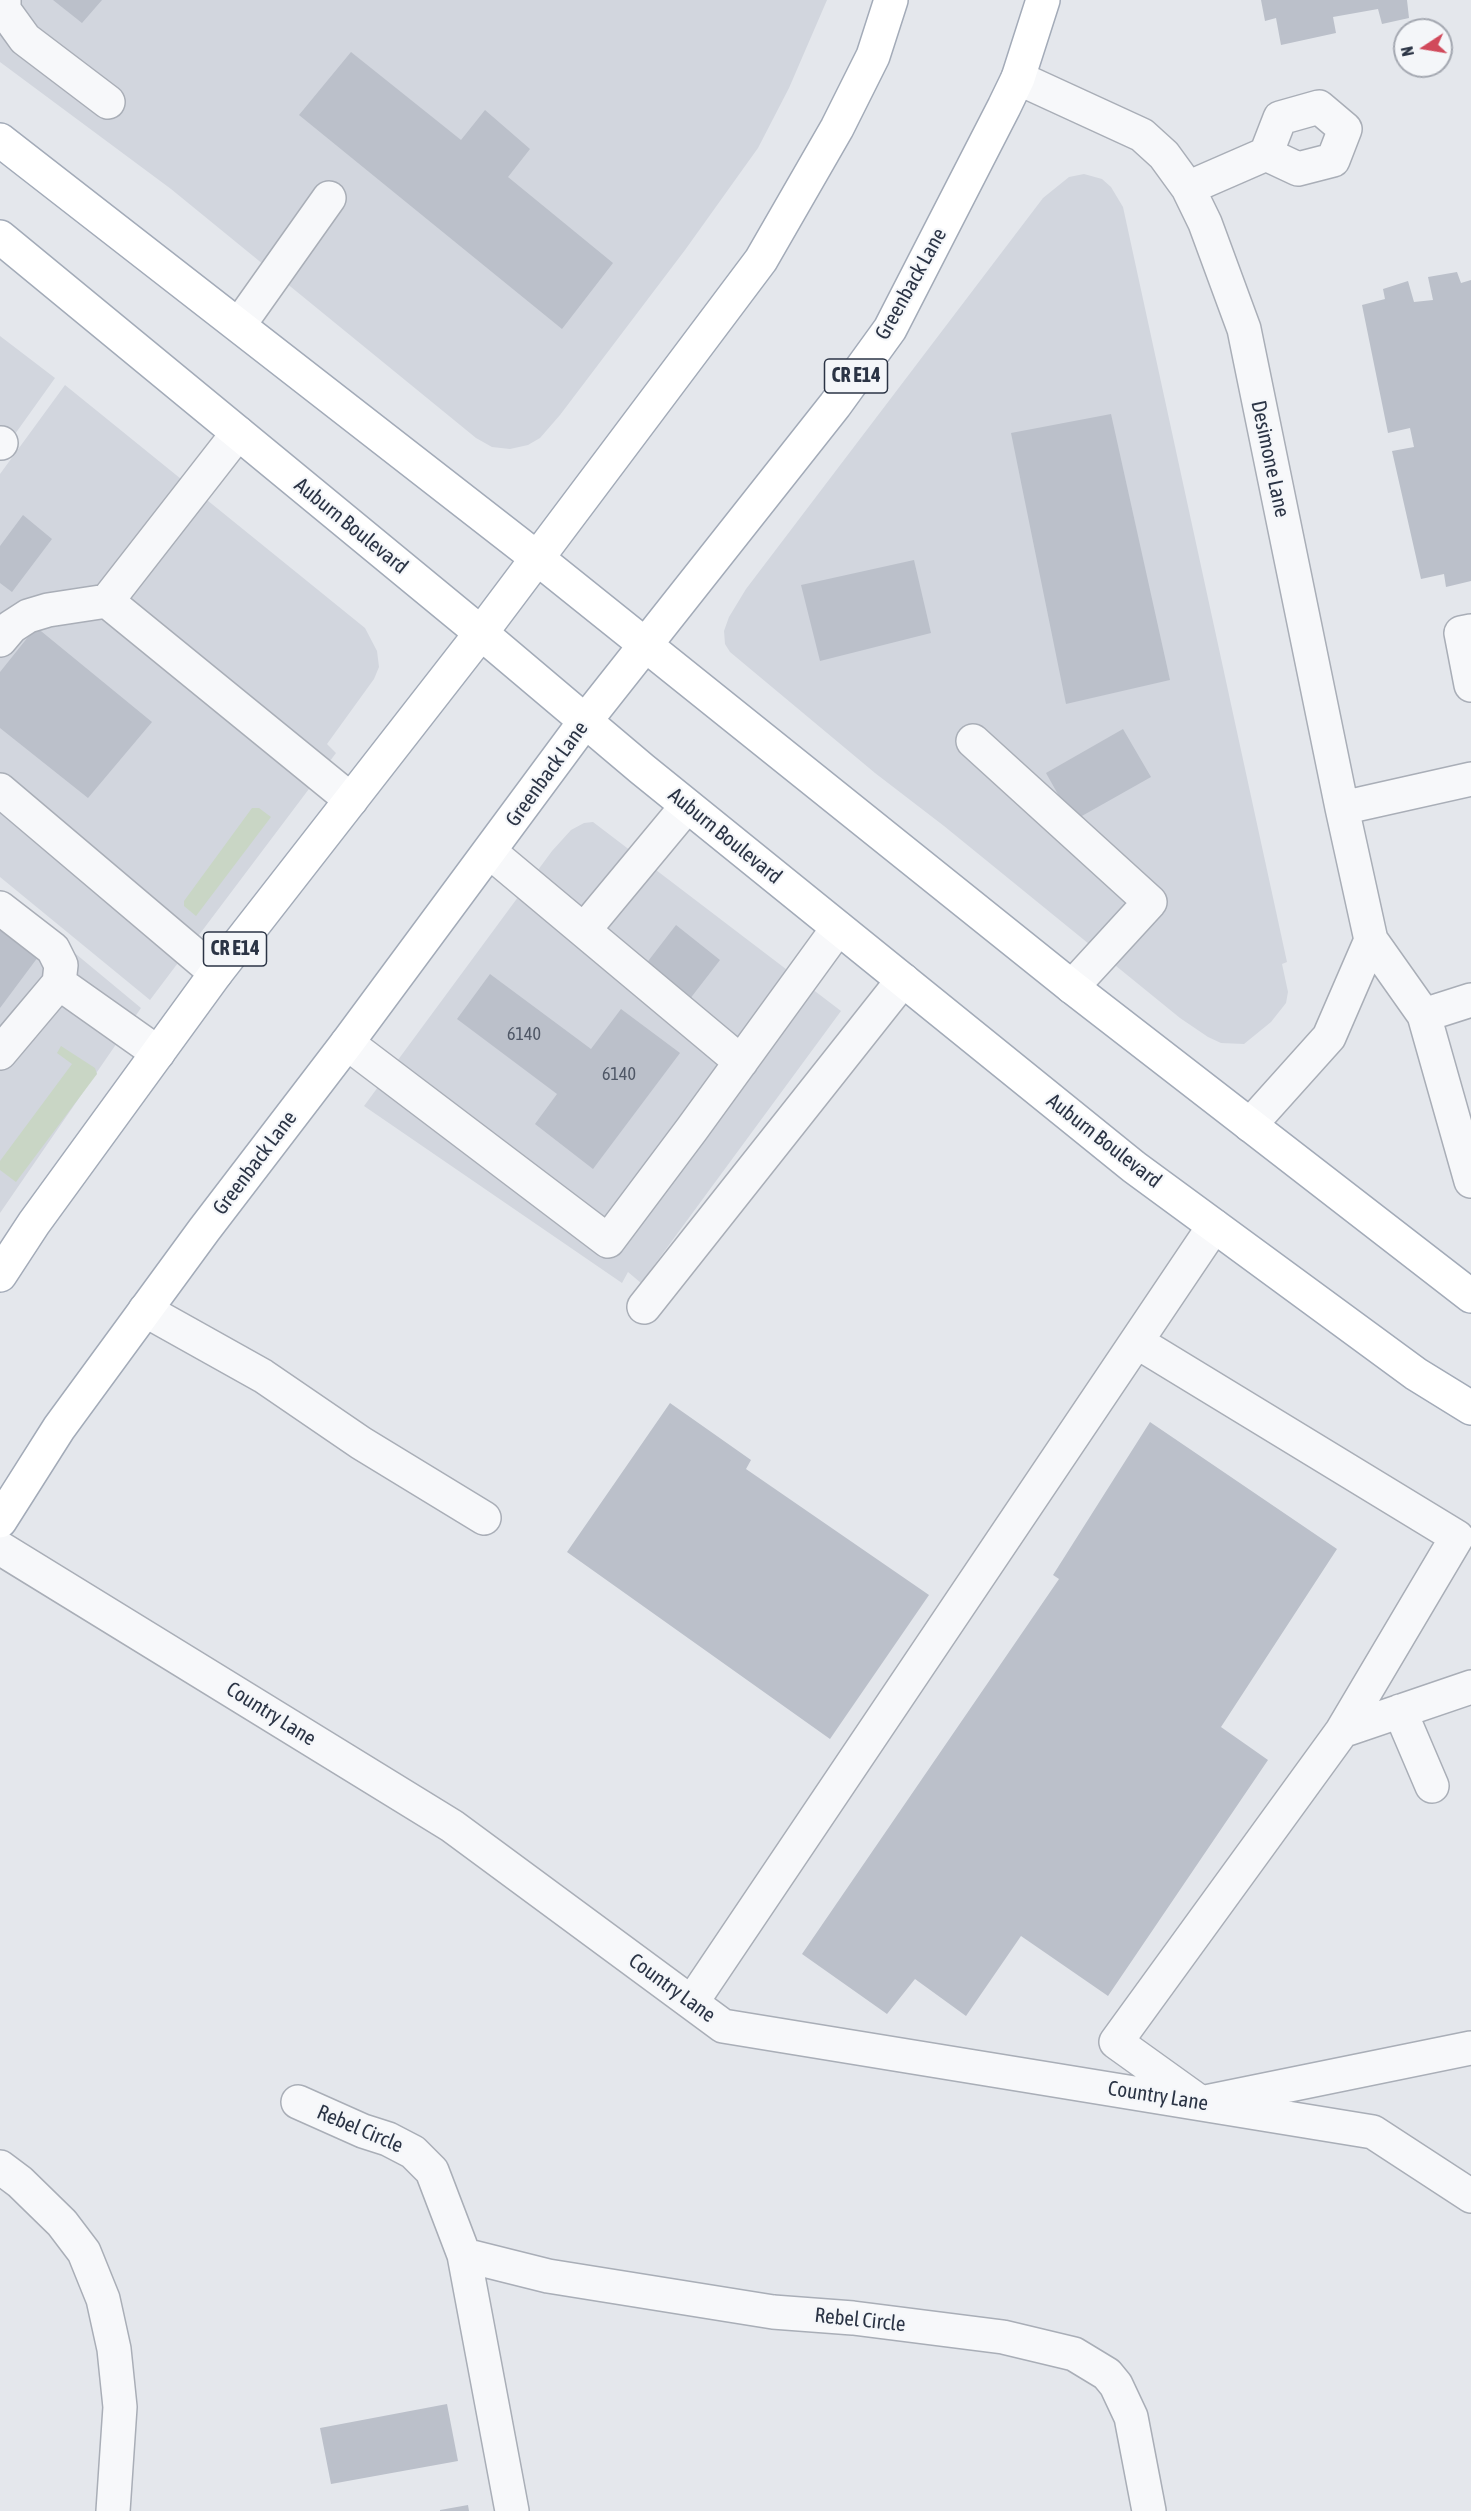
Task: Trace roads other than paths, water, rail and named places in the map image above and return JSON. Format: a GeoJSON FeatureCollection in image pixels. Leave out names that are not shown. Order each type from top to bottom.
{"type":"FeatureCollection","features":[{"type":"Feature","properties":{"kind":"main road","name":"CR E14"},"geometry":{"type":"LineString","coordinates":[[0,1275],[34,1223],[216,973],[481,633],[762,260],[837,128],[873,56],[891,0]]}},
{"type":"Feature","properties":{"kind":"main road","name":"Greenback Lane"},"geometry":{"type":"LineString","coordinates":[[0,1521],[59,1428],[145,1310],[490,852],[586,720],[835,405],[890,329],[1018,78],[1043,0]]}},
{"type":"Feature","properties":{"kind":"main road"},"geometry":{"type":"LineString","coordinates":[[0,140],[537,558],[1072,987],[1471,1296]]}},
{"type":"Feature","properties":{"kind":"main road","name":"Auburn Boulevard"},"geometry":{"type":"LineString","coordinates":[[0,237],[481,633],[687,806],[1134,1167],[1416,1374],[1471,1408]]}},
{"type":"Feature","properties":{"kind":"street"},"geometry":{"type":"LineString","coordinates":[[4,0],[4,10],[25,39],[108,102]]}},
{"type":"Feature","properties":{"kind":"street","name":"Desimone Lane"},"geometry":{"type":"LineString","coordinates":[[1018,78],[1142,135],[1164,155],[1188,188],[1205,223],[1209,240],[1244,329],[1371,940],[1424,1015],[1469,1168]]}},
{"type":"Feature","properties":{"kind":"street"},"geometry":{"type":"LineString","coordinates":[[1188,188],[1266,154]]}},
{"type":"Feature","properties":{"kind":"street"},"geometry":{"type":"LineString","coordinates":[[239,325],[329,198]]}},
{"type":"Feature","properties":{"kind":"street"},"geometry":{"type":"LineString","coordinates":[[0,640],[11,627],[28,616],[48,610],[107,601],[238,433]]}},
{"type":"Feature","properties":{"kind":"street"},"geometry":{"type":"LineString","coordinates":[[107,601],[351,800]]}},
{"type":"Feature","properties":{"kind":"street"},"geometry":{"type":"LineString","coordinates":[[1471,631],[1461,633],[1471,685]]}},
{"type":"Feature","properties":{"kind":"street"},"geometry":{"type":"LineString","coordinates":[[973,741],[1150,902],[1072,987]]}},
{"type":"Feature","properties":{"kind":"street"},"geometry":{"type":"LineString","coordinates":[[1342,808],[1471,779]]}},
{"type":"Feature","properties":{"kind":"street"},"geometry":{"type":"LineString","coordinates":[[0,790],[216,973]]}},
{"type":"Feature","properties":{"kind":"street"},"geometry":{"type":"LineString","coordinates":[[584,930],[687,806]]}},
{"type":"Feature","properties":{"kind":"street"},"geometry":{"type":"LineString","coordinates":[[490,852],[741,1062]]}},
{"type":"Feature","properties":{"kind":"street"},"geometry":{"type":"LineString","coordinates":[[0,908],[53,948],[61,965],[59,982],[0,1053]]}},
{"type":"Feature","properties":{"kind":"street"},"geometry":{"type":"LineString","coordinates":[[347,1042],[608,1241],[838,928]]}},
{"type":"Feature","properties":{"kind":"street"},"geometry":{"type":"LineString","coordinates":[[1250,1125],[1329,1037],[1371,940]]}},
{"type":"Feature","properties":{"kind":"street"},"geometry":{"type":"LineString","coordinates":[[644,1307],[903,980]]}},
{"type":"Feature","properties":{"kind":"street"},"geometry":{"type":"LineString","coordinates":[[59,982],[158,1053]]}},
{"type":"Feature","properties":{"kind":"street"},"geometry":{"type":"LineString","coordinates":[[1424,1015],[1471,1000]]}},
{"type":"Feature","properties":{"kind":"street"},"geometry":{"type":"LineString","coordinates":[[692,2002],[1214,1226]]}},
{"type":"Feature","properties":{"kind":"street"},"geometry":{"type":"LineString","coordinates":[[145,1310],[263,1377],[361,1443],[484,1518]]}},
{"type":"Feature","properties":{"kind":"street"},"geometry":{"type":"LineString","coordinates":[[1137,1342],[1457,1537],[1342,1731],[1116,2042],[1201,2103],[1471,2048]]}},
{"type":"Feature","properties":{"kind":"street","name":"Country Lane"},"geometry":{"type":"LineString","coordinates":[[0,1548],[452,1826],[723,2026],[1373,2132],[1471,2196]]}},
{"type":"Feature","properties":{"kind":"street"},"geometry":{"type":"LineString","coordinates":[[1342,1731],[1471,1687]]}},
{"type":"Feature","properties":{"kind":"street"},"geometry":{"type":"LineString","coordinates":[[1400,1711],[1432,1786]]}},
{"type":"Feature","properties":{"kind":"street","name":"Rebel Circle"},"geometry":{"type":"LineString","coordinates":[[298,2102],[363,2131],[388,2139],[413,2152],[432,2171],[464,2255],[512,2511]]}},
{"type":"Feature","properties":{"kind":"street"},"geometry":{"type":"LineString","coordinates":[[0,2167],[20,2182],[62,2223],[84,2252],[103,2299],[114,2349],[120,2407],[113,2511]]}},
{"type":"Feature","properties":{"kind":"street","name":"Rebel Circle"},"geometry":{"type":"LineString","coordinates":[[464,2255],[548,2276],[773,2312],[853,2318],[1003,2337],[1074,2354],[1107,2374],[1116,2385],[1131,2417],[1149,2511]]}}]}
